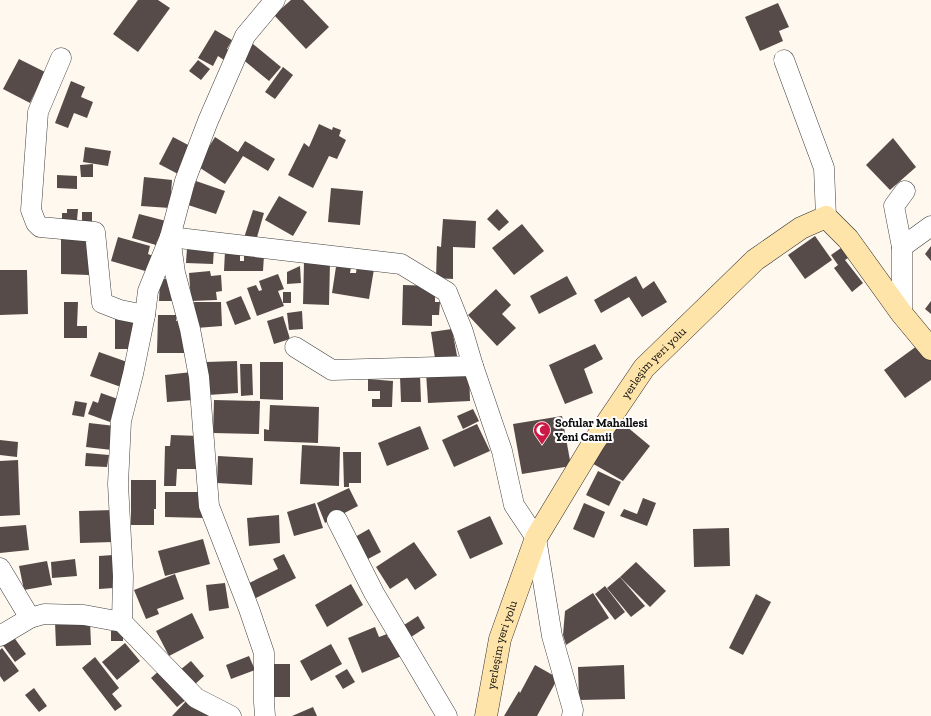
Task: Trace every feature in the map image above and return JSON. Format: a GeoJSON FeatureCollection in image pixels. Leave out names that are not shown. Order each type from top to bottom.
{"type":"FeatureCollection","features":[{"type":"Feature","properties":{"kind":"street"},"geometry":{"type":"LineString","coordinates":[[122,622],[123,576],[118,484],[122,421],[145,315],[148,291],[170,237],[185,181],[208,121],[245,36],[275,0]]}},
{"type":"Feature","properties":{"kind":"street"},"geometry":{"type":"LineString","coordinates":[[61,58],[38,112],[31,210],[36,223],[40,227],[96,232],[102,303],[120,310],[145,315]]}},
{"type":"Feature","properties":{"kind":"street"},"geometry":{"type":"LineString","coordinates":[[784,60],[824,168],[826,217],[848,239],[902,314],[931,349]]}},
{"type":"Feature","properties":{"kind":"street"},"geometry":{"type":"LineString","coordinates":[[902,314],[902,247],[894,206],[905,191]]}},
{"type":"Feature","properties":{"kind":"street","name":"yerleşim yeri yolu"},"geometry":{"type":"LineString","coordinates":[[486,716],[500,639],[536,538],[594,442],[644,368],[755,260],[801,228],[826,217]]}},
{"type":"Feature","properties":{"kind":"street"},"geometry":{"type":"LineString","coordinates":[[902,247],[931,226]]}},
{"type":"Feature","properties":{"kind":"street"},"geometry":{"type":"LineString","coordinates":[[170,237],[401,264],[447,292],[463,332],[502,451],[514,505],[536,538],[552,636],[573,710],[572,716]]}},
{"type":"Feature","properties":{"kind":"street"},"geometry":{"type":"LineString","coordinates":[[170,237],[175,272],[190,329],[199,377],[209,506],[249,609],[264,653],[261,711]]}},
{"type":"Feature","properties":{"kind":"street"},"geometry":{"type":"LineString","coordinates":[[295,347],[332,370],[473,366]]}},
{"type":"Feature","properties":{"kind":"street"},"geometry":{"type":"LineString","coordinates":[[337,520],[374,592],[447,716]]}},
{"type":"Feature","properties":{"kind":"street"},"geometry":{"type":"LineString","coordinates":[[0,568],[30,618]]}},
{"type":"Feature","properties":{"kind":"street"},"geometry":{"type":"LineString","coordinates":[[0,636],[30,618],[44,614],[84,615],[122,622],[196,698],[231,716]]}},
{"type":"Feature","properties":{"kind":"building"},"geometry":{"type":"Polygon","coordinates":[[[138,0],[158,0],[170,8],[138,52],[113,34],[138,0]]]}},
{"type":"Feature","properties":{"kind":"building"},"geometry":{"type":"Polygon","coordinates":[[[291,0],[303,0],[329,27],[306,49],[274,15],[291,0]]]}},
{"type":"Feature","properties":{"kind":"building"},"geometry":{"type":"Polygon","coordinates":[[[778,3],[789,27],[779,31],[783,41],[760,51],[745,17],[778,3]]]}},
{"type":"Feature","properties":{"kind":"building"},"geometry":{"type":"Polygon","coordinates":[[[215,30],[232,40],[227,49],[232,52],[227,62],[218,56],[213,66],[198,58],[215,30]]]}},
{"type":"Feature","properties":{"kind":"building"},"geometry":{"type":"Polygon","coordinates":[[[253,44],[281,67],[269,81],[241,58],[253,44]]]}},
{"type":"Feature","properties":{"kind":"building"},"geometry":{"type":"Polygon","coordinates":[[[19,59],[45,72],[30,103],[3,89],[19,59]]]}},
{"type":"Feature","properties":{"kind":"building"},"geometry":{"type":"Polygon","coordinates":[[[198,60],[210,69],[201,80],[189,71],[198,60]]]}},
{"type":"Feature","properties":{"kind":"building"},"geometry":{"type":"Polygon","coordinates":[[[283,67],[293,75],[275,99],[265,92],[283,67]]]}},
{"type":"Feature","properties":{"kind":"building"},"geometry":{"type":"Polygon","coordinates":[[[71,81],[85,87],[81,97],[93,102],[87,118],[74,113],[68,128],[55,123],[71,81]]]}},
{"type":"Feature","properties":{"kind":"building"},"geometry":{"type":"Polygon","coordinates":[[[319,124],[332,130],[333,127],[341,130],[339,136],[346,140],[337,159],[329,156],[313,188],[288,175],[304,143],[309,147],[319,124]]]}},
{"type":"Feature","properties":{"kind":"building"},"geometry":{"type":"Polygon","coordinates":[[[173,137],[192,147],[178,174],[159,164],[173,137]]]}},
{"type":"Feature","properties":{"kind":"building"},"geometry":{"type":"Polygon","coordinates":[[[215,137],[238,152],[245,141],[275,159],[268,171],[243,156],[225,184],[197,166],[215,137]]]}},
{"type":"Feature","properties":{"kind":"building"},"geometry":{"type":"Polygon","coordinates":[[[893,138],[916,167],[890,190],[866,165],[893,138]]]}},
{"type":"Feature","properties":{"kind":"building"},"geometry":{"type":"Polygon","coordinates":[[[85,147],[111,151],[108,166],[83,162],[85,147]]]}},
{"type":"Feature","properties":{"kind":"building"},"geometry":{"type":"Polygon","coordinates":[[[93,164],[93,177],[81,177],[80,165],[93,164]]]}},
{"type":"Feature","properties":{"kind":"building"},"geometry":{"type":"Polygon","coordinates":[[[57,175],[77,176],[77,189],[57,188],[57,175]]]}},
{"type":"Feature","properties":{"kind":"building"},"geometry":{"type":"Polygon","coordinates":[[[144,177],[172,180],[170,208],[141,206],[144,177]]]}},
{"type":"Feature","properties":{"kind":"building"},"geometry":{"type":"Polygon","coordinates":[[[196,181],[225,191],[216,214],[188,205],[196,181]]]}},
{"type":"Feature","properties":{"kind":"building"},"geometry":{"type":"Polygon","coordinates":[[[331,188],[363,191],[360,225],[328,222],[331,188]]]}},
{"type":"Feature","properties":{"kind":"building"},"geometry":{"type":"Polygon","coordinates":[[[279,196],[307,212],[293,236],[265,220],[279,196]]]}},
{"type":"Feature","properties":{"kind":"building"},"geometry":{"type":"Polygon","coordinates":[[[67,209],[78,209],[77,220],[72,220],[62,226],[62,213],[67,213],[67,209]]]}},
{"type":"Feature","properties":{"kind":"building"},"geometry":{"type":"Polygon","coordinates":[[[497,209],[509,222],[499,231],[487,219],[497,209]]]}},
{"type":"Feature","properties":{"kind":"building"},"geometry":{"type":"Polygon","coordinates":[[[253,210],[264,213],[255,244],[243,241],[253,210]]]}},
{"type":"Feature","properties":{"kind":"building"},"geometry":{"type":"Polygon","coordinates":[[[82,212],[92,212],[92,224],[82,224],[82,212]]]}},
{"type":"Feature","properties":{"kind":"building"},"geometry":{"type":"Polygon","coordinates":[[[139,214],[166,221],[161,241],[157,241],[156,245],[132,238],[139,214]]]}},
{"type":"Feature","properties":{"kind":"building"},"geometry":{"type":"Polygon","coordinates":[[[443,219],[476,221],[475,248],[453,247],[453,279],[436,278],[437,246],[441,247],[443,219]]]}},
{"type":"Feature","properties":{"kind":"building"},"geometry":{"type":"Polygon","coordinates":[[[522,224],[544,251],[514,275],[492,248],[522,224]]]}},
{"type":"Feature","properties":{"kind":"building"},"geometry":{"type":"Polygon","coordinates":[[[815,236],[832,260],[805,279],[788,255],[815,236]]]}},
{"type":"Feature","properties":{"kind":"building"},"geometry":{"type":"Polygon","coordinates":[[[118,237],[150,246],[148,254],[156,257],[152,273],[111,261],[118,237]]]}},
{"type":"Feature","properties":{"kind":"building"},"geometry":{"type":"Polygon","coordinates":[[[61,239],[90,239],[89,275],[61,274],[61,239]]]}},
{"type":"Feature","properties":{"kind":"building"},"geometry":{"type":"Polygon","coordinates":[[[931,246],[931,261],[925,254],[931,246]]]}},
{"type":"Feature","properties":{"kind":"building"},"geometry":{"type":"Polygon","coordinates":[[[187,248],[214,249],[213,264],[186,263],[187,248]]]}},
{"type":"Feature","properties":{"kind":"building"},"geometry":{"type":"Polygon","coordinates":[[[841,248],[848,258],[845,260],[863,283],[852,292],[834,268],[838,265],[831,255],[841,248]]]}},
{"type":"Feature","properties":{"kind":"building"},"geometry":{"type":"Polygon","coordinates":[[[225,251],[240,252],[240,261],[244,261],[244,255],[264,255],[263,271],[224,271],[225,251]]]}},
{"type":"Feature","properties":{"kind":"building"},"geometry":{"type":"Polygon","coordinates":[[[337,260],[352,262],[350,273],[356,273],[357,266],[374,269],[369,299],[332,293],[337,260]]]}},
{"type":"Feature","properties":{"kind":"building"},"geometry":{"type":"Polygon","coordinates":[[[304,262],[330,263],[329,305],[303,304],[304,262]]]}},
{"type":"Feature","properties":{"kind":"building"},"geometry":{"type":"Polygon","coordinates":[[[300,266],[301,283],[287,284],[287,272],[300,266]]]}},
{"type":"Feature","properties":{"kind":"building"},"geometry":{"type":"Polygon","coordinates":[[[0,270],[27,270],[28,314],[0,315],[0,270]]]}},
{"type":"Feature","properties":{"kind":"building"},"geometry":{"type":"Polygon","coordinates":[[[210,271],[211,276],[221,275],[222,291],[216,292],[217,300],[191,301],[189,273],[210,271]]]}},
{"type":"Feature","properties":{"kind":"building"},"geometry":{"type":"Polygon","coordinates":[[[278,274],[284,289],[278,291],[284,306],[257,316],[247,288],[256,285],[259,291],[262,290],[259,281],[278,274]]]}},
{"type":"Feature","properties":{"kind":"building"},"geometry":{"type":"Polygon","coordinates":[[[567,276],[577,294],[539,314],[530,296],[567,276]]]}},
{"type":"Feature","properties":{"kind":"building"},"geometry":{"type":"Polygon","coordinates":[[[636,276],[643,289],[654,281],[667,302],[642,317],[629,297],[601,313],[594,300],[636,276]]]}},
{"type":"Feature","properties":{"kind":"building"},"geometry":{"type":"Polygon","coordinates":[[[160,279],[174,279],[173,301],[159,301],[160,279]]]}},
{"type":"Feature","properties":{"kind":"building"},"geometry":{"type":"Polygon","coordinates":[[[403,285],[435,286],[435,302],[440,302],[439,315],[432,315],[432,326],[402,325],[403,285]]]}},
{"type":"Feature","properties":{"kind":"building"},"geometry":{"type":"Polygon","coordinates":[[[496,289],[511,305],[502,314],[516,328],[497,346],[468,315],[496,289]]]}},
{"type":"Feature","properties":{"kind":"building"},"geometry":{"type":"Polygon","coordinates":[[[283,292],[291,292],[291,303],[283,303],[283,292]]]}},
{"type":"Feature","properties":{"kind":"building"},"geometry":{"type":"Polygon","coordinates":[[[241,296],[251,319],[235,325],[226,302],[241,296]]]}},
{"type":"Feature","properties":{"kind":"building"},"geometry":{"type":"Polygon","coordinates":[[[931,301],[931,314],[925,309],[931,301]]]}},
{"type":"Feature","properties":{"kind":"building"},"geometry":{"type":"Polygon","coordinates":[[[64,302],[78,302],[77,326],[87,326],[87,338],[64,338],[64,302]]]}},
{"type":"Feature","properties":{"kind":"building"},"geometry":{"type":"Polygon","coordinates":[[[194,302],[221,302],[222,326],[196,328],[194,302]]]}},
{"type":"Feature","properties":{"kind":"building"},"geometry":{"type":"Polygon","coordinates":[[[302,311],[303,329],[289,330],[287,313],[302,311]]]}},
{"type":"Feature","properties":{"kind":"building"},"geometry":{"type":"Polygon","coordinates":[[[158,315],[176,315],[176,321],[184,321],[184,353],[157,353],[158,315]]]}},
{"type":"Feature","properties":{"kind":"building"},"geometry":{"type":"Polygon","coordinates":[[[283,316],[290,339],[274,344],[267,321],[283,316]]]}},
{"type":"Feature","properties":{"kind":"building"},"geometry":{"type":"Polygon","coordinates":[[[115,319],[139,319],[130,349],[115,349],[115,319]]]}},
{"type":"Feature","properties":{"kind":"building"},"geometry":{"type":"Polygon","coordinates":[[[452,329],[458,361],[436,365],[431,332],[452,329]]]}},
{"type":"Feature","properties":{"kind":"building"},"geometry":{"type":"Polygon","coordinates":[[[921,343],[931,357],[931,380],[905,398],[884,370],[921,343]]]}},
{"type":"Feature","properties":{"kind":"building"},"geometry":{"type":"Polygon","coordinates":[[[595,344],[603,359],[584,369],[593,393],[565,404],[549,365],[595,344]]]}},
{"type":"Feature","properties":{"kind":"building"},"geometry":{"type":"Polygon","coordinates":[[[99,352],[130,363],[121,387],[90,376],[99,352]]]}},
{"type":"Feature","properties":{"kind":"building"},"geometry":{"type":"Polygon","coordinates":[[[237,361],[238,393],[208,395],[206,362],[237,361]]]}},
{"type":"Feature","properties":{"kind":"building"},"geometry":{"type":"Polygon","coordinates":[[[260,362],[283,362],[283,400],[260,399],[260,362]]]}},
{"type":"Feature","properties":{"kind":"building"},"geometry":{"type":"Polygon","coordinates":[[[240,364],[252,364],[253,395],[241,396],[240,364]]]}},
{"type":"Feature","properties":{"kind":"building"},"geometry":{"type":"Polygon","coordinates":[[[469,369],[470,401],[428,403],[426,372],[469,369]]]}},
{"type":"Feature","properties":{"kind":"building"},"geometry":{"type":"Polygon","coordinates":[[[192,372],[194,400],[167,402],[165,375],[192,372]]]}},
{"type":"Feature","properties":{"kind":"building"},"geometry":{"type":"Polygon","coordinates":[[[420,375],[421,402],[401,402],[400,376],[420,375]]]}},
{"type":"Feature","properties":{"kind":"building"},"geometry":{"type":"Polygon","coordinates":[[[368,379],[393,381],[392,407],[372,407],[372,399],[380,399],[380,391],[368,391],[368,379]]]}},
{"type":"Feature","properties":{"kind":"building"},"geometry":{"type":"Polygon","coordinates":[[[101,393],[118,399],[110,422],[88,414],[93,401],[98,403],[101,393]]]}},
{"type":"Feature","properties":{"kind":"building"},"geometry":{"type":"Polygon","coordinates":[[[214,400],[260,401],[259,434],[213,433],[214,400]]]}},
{"type":"Feature","properties":{"kind":"building"},"geometry":{"type":"Polygon","coordinates":[[[75,401],[87,403],[84,417],[72,415],[75,401]]]}},
{"type":"Feature","properties":{"kind":"building"},"geometry":{"type":"Polygon","coordinates":[[[270,405],[319,407],[318,443],[264,441],[264,429],[269,430],[270,405]]]}},
{"type":"Feature","properties":{"kind":"building"},"geometry":{"type":"Polygon","coordinates":[[[473,409],[479,421],[463,429],[457,416],[473,409]]]}},
{"type":"Feature","properties":{"kind":"building","name":"Sofular Mahallesi Yeni Camii"},"geometry":{"type":"Polygon","coordinates":[[[562,416],[571,466],[522,474],[513,424],[562,416]]]}},
{"type":"Feature","properties":{"kind":"building"},"geometry":{"type":"Polygon","coordinates":[[[620,421],[650,446],[623,481],[590,462],[620,421]]]}},
{"type":"Feature","properties":{"kind":"building"},"geometry":{"type":"Polygon","coordinates":[[[89,423],[115,426],[112,450],[86,447],[89,423]]]}},
{"type":"Feature","properties":{"kind":"building"},"geometry":{"type":"Polygon","coordinates":[[[477,424],[490,451],[454,467],[442,440],[477,424]]]}},
{"type":"Feature","properties":{"kind":"building"},"geometry":{"type":"Polygon","coordinates":[[[420,426],[429,449],[387,466],[378,443],[420,426]]]}},
{"type":"Feature","properties":{"kind":"building"},"geometry":{"type":"Polygon","coordinates":[[[171,435],[200,436],[199,469],[177,469],[176,486],[164,486],[165,446],[170,446],[171,435]]]}},
{"type":"Feature","properties":{"kind":"building"},"geometry":{"type":"Polygon","coordinates":[[[0,440],[18,442],[17,457],[0,455],[0,440]]]}},
{"type":"Feature","properties":{"kind":"building"},"geometry":{"type":"Polygon","coordinates":[[[302,445],[340,447],[339,486],[300,484],[302,445]]]}},
{"type":"Feature","properties":{"kind":"building"},"geometry":{"type":"Polygon","coordinates":[[[343,452],[361,452],[361,483],[349,483],[349,487],[344,487],[343,452]]]}},
{"type":"Feature","properties":{"kind":"building"},"geometry":{"type":"Polygon","coordinates":[[[86,453],[109,455],[107,467],[85,466],[86,453]]]}},
{"type":"Feature","properties":{"kind":"building"},"geometry":{"type":"Polygon","coordinates":[[[218,456],[253,458],[252,485],[217,483],[218,456]]]}},
{"type":"Feature","properties":{"kind":"building"},"geometry":{"type":"Polygon","coordinates":[[[18,460],[20,515],[0,516],[0,461],[18,460]]]}},
{"type":"Feature","properties":{"kind":"building"},"geometry":{"type":"Polygon","coordinates":[[[598,471],[621,482],[609,506],[586,495],[598,471]]]}},
{"type":"Feature","properties":{"kind":"building"},"geometry":{"type":"Polygon","coordinates":[[[131,480],[156,480],[156,509],[154,509],[154,525],[131,525],[131,480]]]}},
{"type":"Feature","properties":{"kind":"building"},"geometry":{"type":"Polygon","coordinates":[[[349,488],[358,506],[325,523],[317,503],[349,488]]]}},
{"type":"Feature","properties":{"kind":"building"},"geometry":{"type":"Polygon","coordinates":[[[165,492],[206,492],[205,518],[165,517],[165,492]]]}},
{"type":"Feature","properties":{"kind":"building"},"geometry":{"type":"Polygon","coordinates":[[[643,498],[656,503],[647,526],[620,516],[624,509],[637,514],[643,498]]]}},
{"type":"Feature","properties":{"kind":"building"},"geometry":{"type":"Polygon","coordinates":[[[315,503],[323,528],[294,536],[287,512],[315,503]]]}},
{"type":"Feature","properties":{"kind":"building"},"geometry":{"type":"Polygon","coordinates":[[[584,503],[605,512],[594,538],[573,529],[584,503]]]}},
{"type":"Feature","properties":{"kind":"building"},"geometry":{"type":"Polygon","coordinates":[[[113,510],[113,542],[80,543],[79,511],[113,510]]]}},
{"type":"Feature","properties":{"kind":"building"},"geometry":{"type":"Polygon","coordinates":[[[279,515],[280,543],[249,546],[247,518],[279,515]]]}},
{"type":"Feature","properties":{"kind":"building"},"geometry":{"type":"Polygon","coordinates":[[[490,516],[503,544],[470,559],[457,531],[490,516]]]}},
{"type":"Feature","properties":{"kind":"building"},"geometry":{"type":"Polygon","coordinates":[[[26,525],[29,550],[0,553],[0,527],[26,525]]]}},
{"type":"Feature","properties":{"kind":"building"},"geometry":{"type":"Polygon","coordinates":[[[729,528],[730,566],[694,567],[693,529],[729,528]]]}},
{"type":"Feature","properties":{"kind":"building"},"geometry":{"type":"Polygon","coordinates":[[[369,529],[381,552],[368,559],[355,537],[369,529]]]}},
{"type":"Feature","properties":{"kind":"building"},"geometry":{"type":"Polygon","coordinates":[[[203,539],[210,564],[165,576],[158,551],[203,539]]]}},
{"type":"Feature","properties":{"kind":"building"},"geometry":{"type":"Polygon","coordinates":[[[414,542],[437,575],[415,590],[407,578],[390,589],[376,567],[414,542]]]}},
{"type":"Feature","properties":{"kind":"building"},"geometry":{"type":"Polygon","coordinates":[[[284,554],[296,578],[254,599],[247,584],[278,569],[273,559],[284,554]]]}},
{"type":"Feature","properties":{"kind":"building"},"geometry":{"type":"Polygon","coordinates":[[[113,555],[113,588],[99,589],[99,556],[113,555]]]}},
{"type":"Feature","properties":{"kind":"building"},"geometry":{"type":"Polygon","coordinates":[[[75,559],[77,576],[52,578],[51,562],[75,559]]]}},
{"type":"Feature","properties":{"kind":"building"},"geometry":{"type":"Polygon","coordinates":[[[47,561],[52,585],[24,590],[19,566],[47,561]]]}},
{"type":"Feature","properties":{"kind":"building"},"geometry":{"type":"Polygon","coordinates":[[[636,562],[666,591],[650,607],[620,577],[636,562]]]}},
{"type":"Feature","properties":{"kind":"building"},"geometry":{"type":"Polygon","coordinates":[[[175,574],[184,599],[157,609],[159,614],[146,619],[134,590],[175,574]]]}},
{"type":"Feature","properties":{"kind":"building"},"geometry":{"type":"Polygon","coordinates":[[[620,577],[645,606],[631,617],[607,588],[620,577]]]}},
{"type":"Feature","properties":{"kind":"building"},"geometry":{"type":"Polygon","coordinates":[[[225,583],[229,608],[209,611],[206,585],[225,583]]]}},
{"type":"Feature","properties":{"kind":"building"},"geometry":{"type":"Polygon","coordinates":[[[351,584],[363,605],[327,627],[315,605],[351,584]]]}},
{"type":"Feature","properties":{"kind":"building"},"geometry":{"type":"Polygon","coordinates":[[[605,586],[625,612],[615,620],[595,594],[605,586]]]}},
{"type":"Feature","properties":{"kind":"building"},"geometry":{"type":"Polygon","coordinates":[[[593,593],[609,618],[566,645],[563,635],[565,611],[593,593]]]}},
{"type":"Feature","properties":{"kind":"building"},"geometry":{"type":"Polygon","coordinates":[[[756,594],[771,602],[743,655],[729,648],[756,594]]]}},
{"type":"Feature","properties":{"kind":"building"},"geometry":{"type":"Polygon","coordinates":[[[192,613],[204,638],[169,656],[156,631],[192,613]]]}},
{"type":"Feature","properties":{"kind":"building"},"geometry":{"type":"Polygon","coordinates":[[[418,616],[425,628],[411,637],[404,625],[418,616]]]}},
{"type":"Feature","properties":{"kind":"building"},"geometry":{"type":"Polygon","coordinates":[[[90,621],[91,645],[56,646],[55,622],[90,621]]]}},
{"type":"Feature","properties":{"kind":"building"},"geometry":{"type":"Polygon","coordinates":[[[375,627],[379,637],[387,634],[388,638],[395,635],[404,655],[362,673],[348,638],[375,627]]]}},
{"type":"Feature","properties":{"kind":"building"},"geometry":{"type":"Polygon","coordinates":[[[111,631],[123,631],[123,641],[111,641],[111,631]]]}},
{"type":"Feature","properties":{"kind":"building"},"geometry":{"type":"Polygon","coordinates":[[[13,636],[26,654],[15,662],[2,644],[13,636]]]}},
{"type":"Feature","properties":{"kind":"building"},"geometry":{"type":"Polygon","coordinates":[[[125,643],[140,661],[117,680],[102,662],[125,643]]]}},
{"type":"Feature","properties":{"kind":"building"},"geometry":{"type":"Polygon","coordinates":[[[331,644],[342,664],[311,681],[300,661],[331,644]]]}},
{"type":"Feature","properties":{"kind":"building"},"geometry":{"type":"Polygon","coordinates":[[[2,648],[19,671],[4,682],[0,676],[0,650],[2,648]]]}},
{"type":"Feature","properties":{"kind":"building"},"geometry":{"type":"Polygon","coordinates":[[[249,656],[255,670],[231,679],[226,665],[249,656]]]}},
{"type":"Feature","properties":{"kind":"building"},"geometry":{"type":"Polygon","coordinates":[[[95,657],[119,688],[112,694],[122,706],[115,711],[82,668],[95,657]]]}},
{"type":"Feature","properties":{"kind":"building"},"geometry":{"type":"Polygon","coordinates":[[[191,661],[204,676],[193,686],[180,670],[191,661]]]}},
{"type":"Feature","properties":{"kind":"building"},"geometry":{"type":"Polygon","coordinates":[[[272,664],[290,664],[290,697],[272,697],[272,664]]]}},
{"type":"Feature","properties":{"kind":"building"},"geometry":{"type":"Polygon","coordinates":[[[535,665],[558,678],[537,716],[504,716],[519,691],[520,693],[535,665]]]}},
{"type":"Feature","properties":{"kind":"building"},"geometry":{"type":"Polygon","coordinates":[[[624,665],[625,699],[579,700],[578,667],[624,665]]]}},
{"type":"Feature","properties":{"kind":"building"},"geometry":{"type":"Polygon","coordinates":[[[161,669],[187,699],[177,707],[151,678],[161,669]]]}},
{"type":"Feature","properties":{"kind":"building"},"geometry":{"type":"Polygon","coordinates":[[[347,669],[355,682],[343,689],[335,676],[347,669]]]}},
{"type":"Feature","properties":{"kind":"building"},"geometry":{"type":"Polygon","coordinates":[[[34,688],[47,706],[39,712],[25,695],[34,688]]]}},
{"type":"Feature","properties":{"kind":"building"},"geometry":{"type":"Polygon","coordinates":[[[189,698],[209,716],[172,716],[189,698]]]}},
{"type":"Feature","properties":{"kind":"building"},"geometry":{"type":"Polygon","coordinates":[[[313,707],[317,716],[292,716],[313,707]]]}},
{"type":"Feature","properties":{"kind":"place","name":"Sofular Mahallesi Yeni Camii"},"geometry":{"type":"Point","coordinates":[542,445]}}]}
